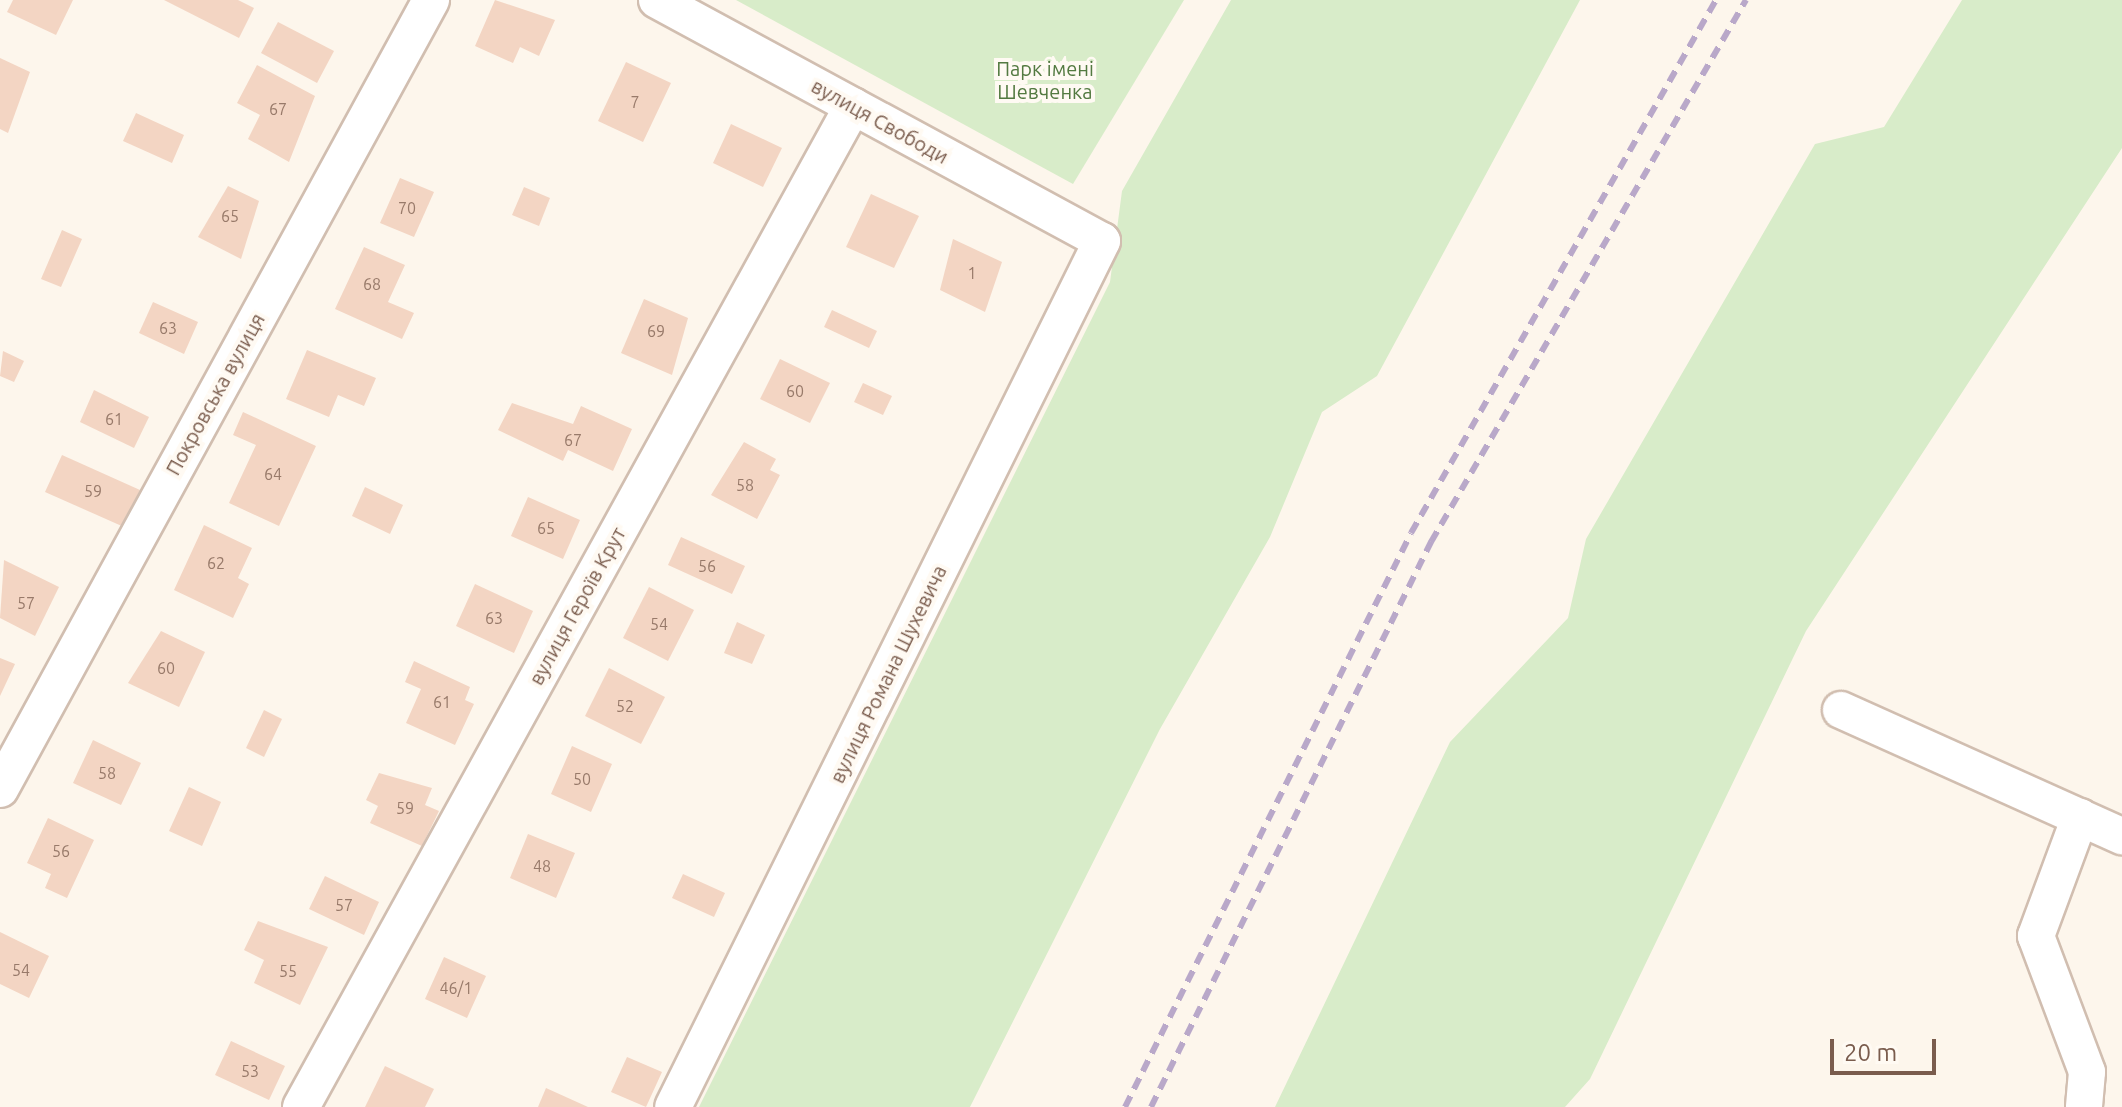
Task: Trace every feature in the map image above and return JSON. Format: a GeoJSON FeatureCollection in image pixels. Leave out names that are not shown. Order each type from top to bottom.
{"type":"FeatureCollection","features":[{"type":"Feature","properties":{"kind":"street","name":"Покровська вулиця"},"geometry":{"type":"LineString","coordinates":[[0,789],[431,0]]}},
{"type":"Feature","properties":{"kind":"street","name":"вулиця Свободи"},"geometry":{"type":"LineString","coordinates":[[657,0],[1102,241]]}},
{"type":"Feature","properties":{"kind":"street","name":"вулиця Героїв Крут"},"geometry":{"type":"LineString","coordinates":[[301,1107],[853,106]]}},
{"type":"Feature","properties":{"kind":"street","name":"вулиця Романа Шухевича"},"geometry":{"type":"LineString","coordinates":[[673,1107],[1102,241]]}},
{"type":"Feature","properties":{"kind":"street"},"geometry":{"type":"LineString","coordinates":[[1841,710],[2122,836]]}},
{"type":"Feature","properties":{"kind":"street"},"geometry":{"type":"LineString","coordinates":[[2080,817],[2036,936],[2087,1072],[2084,1107]]}},
{"type":"Feature","properties":{"kind":"green space","name":"Парк імені Шевченка"},"geometry":{"type":"Polygon","coordinates":[[[736,0],[1184,0],[1073,184],[736,0]]]}},
{"type":"Feature","properties":{"kind":"green space"},"geometry":{"type":"Polygon","coordinates":[[[1231,0],[1580,0],[1377,376],[1322,412],[1270,537],[1160,729],[970,1107],[699,1107],[1110,282],[1122,191],[1231,0]]]}},
{"type":"Feature","properties":{"kind":"green space"},"geometry":{"type":"Polygon","coordinates":[[[1962,0],[2122,0],[2122,148],[1806,631],[1590,1079],[1565,1107],[1275,1107],[1450,742],[1568,618],[1586,539],[1815,144],[1884,127],[1962,0]]]}},
{"type":"Feature","properties":{"kind":"building"},"geometry":{"type":"Polygon","coordinates":[[[13,0],[73,0],[56,35],[7,12],[13,0]]]}},
{"type":"Feature","properties":{"kind":"building"},"geometry":{"type":"Polygon","coordinates":[[[164,0],[238,0],[254,8],[239,38],[164,0]]]}},
{"type":"Feature","properties":{"kind":"building"},"geometry":{"type":"Polygon","coordinates":[[[495,0],[555,20],[539,56],[520,47],[513,63],[475,46],[495,0]]]}},
{"type":"Feature","properties":{"kind":"building"},"geometry":{"type":"Polygon","coordinates":[[[278,22],[334,51],[317,83],[261,53],[278,22]]]}},
{"type":"Feature","properties":{"kind":"building"},"geometry":{"type":"Polygon","coordinates":[[[0,58],[30,72],[8,133],[0,129],[0,58]]]}},
{"type":"Feature","properties":{"kind":"building"},"geometry":{"type":"Polygon","coordinates":[[[626,62],[671,83],[643,142],[598,121],[626,62]]]}},
{"type":"Feature","properties":{"kind":"building"},"geometry":{"type":"Polygon","coordinates":[[[257,65],[315,96],[289,162],[248,139],[260,115],[237,103],[257,65]]]}},
{"type":"Feature","properties":{"kind":"building"},"geometry":{"type":"Polygon","coordinates":[[[136,113],[184,135],[172,163],[123,141],[136,113]]]}},
{"type":"Feature","properties":{"kind":"building"},"geometry":{"type":"Polygon","coordinates":[[[731,124],[782,148],[763,187],[713,163],[731,124]]]}},
{"type":"Feature","properties":{"kind":"building"},"geometry":{"type":"Polygon","coordinates":[[[400,178],[434,192],[414,237],[380,223],[400,178]]]}},
{"type":"Feature","properties":{"kind":"building"},"geometry":{"type":"Polygon","coordinates":[[[228,186],[259,201],[241,259],[198,237],[228,186]]]}},
{"type":"Feature","properties":{"kind":"building"},"geometry":{"type":"Polygon","coordinates":[[[524,187],[550,198],[539,226],[512,215],[524,187]]]}},
{"type":"Feature","properties":{"kind":"building"},"geometry":{"type":"Polygon","coordinates":[[[871,194],[919,216],[894,268],[846,247],[871,194]]]}},
{"type":"Feature","properties":{"kind":"building"},"geometry":{"type":"Polygon","coordinates":[[[62,230],[82,239],[61,287],[41,279],[62,230]]]}},
{"type":"Feature","properties":{"kind":"building"},"geometry":{"type":"Polygon","coordinates":[[[953,239],[1002,262],[985,312],[940,290],[953,239]]]}},
{"type":"Feature","properties":{"kind":"building"},"geometry":{"type":"Polygon","coordinates":[[[364,247],[405,265],[388,302],[414,313],[402,339],[335,309],[364,247]]]}},
{"type":"Feature","properties":{"kind":"building"},"geometry":{"type":"Polygon","coordinates":[[[644,299],[688,318],[672,375],[621,353],[644,299]]]}},
{"type":"Feature","properties":{"kind":"building"},"geometry":{"type":"Polygon","coordinates":[[[153,302],[198,322],[184,354],[139,333],[153,302]]]}},
{"type":"Feature","properties":{"kind":"building"},"geometry":{"type":"Polygon","coordinates":[[[832,310],[877,331],[869,348],[824,327],[832,310]]]}},
{"type":"Feature","properties":{"kind":"building"},"geometry":{"type":"Polygon","coordinates":[[[307,350],[376,378],[364,406],[338,395],[329,417],[286,399],[307,350]]]}},
{"type":"Feature","properties":{"kind":"building"},"geometry":{"type":"Polygon","coordinates":[[[3,351],[24,361],[14,382],[0,376],[3,351]]]}},
{"type":"Feature","properties":{"kind":"building"},"geometry":{"type":"Polygon","coordinates":[[[780,359],[830,383],[810,423],[760,399],[780,359]]]}},
{"type":"Feature","properties":{"kind":"building"},"geometry":{"type":"Polygon","coordinates":[[[863,383],[892,396],[883,415],[854,402],[863,383]]]}},
{"type":"Feature","properties":{"kind":"building"},"geometry":{"type":"Polygon","coordinates":[[[94,390],[149,417],[134,448],[80,422],[94,390]]]}},
{"type":"Feature","properties":{"kind":"building"},"geometry":{"type":"Polygon","coordinates":[[[512,403],[573,424],[581,406],[632,429],[613,471],[568,450],[563,461],[498,430],[512,403]]]}},
{"type":"Feature","properties":{"kind":"building"},"geometry":{"type":"Polygon","coordinates":[[[243,412],[316,446],[279,526],[229,503],[256,445],[233,435],[243,412]]]}},
{"type":"Feature","properties":{"kind":"building"},"geometry":{"type":"Polygon","coordinates":[[[744,442],[776,459],[770,470],[780,475],[757,519],[711,495],[744,442]]]}},
{"type":"Feature","properties":{"kind":"building"},"geometry":{"type":"Polygon","coordinates":[[[62,455],[140,490],[124,527],[45,492],[62,455]]]}},
{"type":"Feature","properties":{"kind":"building"},"geometry":{"type":"Polygon","coordinates":[[[365,487],[403,505],[390,534],[352,516],[365,487]]]}},
{"type":"Feature","properties":{"kind":"building"},"geometry":{"type":"Polygon","coordinates":[[[528,497],[580,520],[563,559],[511,536],[528,497]]]}},
{"type":"Feature","properties":{"kind":"building"},"geometry":{"type":"Polygon","coordinates":[[[204,525],[252,548],[238,578],[249,584],[233,618],[174,590],[204,525]]]}},
{"type":"Feature","properties":{"kind":"building"},"geometry":{"type":"Polygon","coordinates":[[[681,537],[745,566],[732,594],[668,565],[681,537]]]}},
{"type":"Feature","properties":{"kind":"building"},"geometry":{"type":"Polygon","coordinates":[[[4,560],[59,587],[35,636],[0,618],[4,560]]]}},
{"type":"Feature","properties":{"kind":"building"},"geometry":{"type":"Polygon","coordinates":[[[475,584],[533,611],[514,653],[456,626],[475,584]]]}},
{"type":"Feature","properties":{"kind":"building"},"geometry":{"type":"Polygon","coordinates":[[[649,587],[694,610],[668,661],[623,638],[649,587]]]}},
{"type":"Feature","properties":{"kind":"building"},"geometry":{"type":"Polygon","coordinates":[[[737,622],[765,635],[752,664],[724,653],[737,622]]]}},
{"type":"Feature","properties":{"kind":"building"},"geometry":{"type":"Polygon","coordinates":[[[161,631],[205,652],[179,707],[128,683],[161,631]]]}},
{"type":"Feature","properties":{"kind":"building"},"geometry":{"type":"Polygon","coordinates":[[[0,658],[15,664],[0,696],[0,658]]]}},
{"type":"Feature","properties":{"kind":"building"},"geometry":{"type":"Polygon","coordinates":[[[414,661],[470,687],[465,700],[474,704],[455,745],[406,723],[421,689],[405,682],[414,661]]]}},
{"type":"Feature","properties":{"kind":"building"},"geometry":{"type":"Polygon","coordinates":[[[609,668],[665,697],[641,744],[585,716],[609,668]]]}},
{"type":"Feature","properties":{"kind":"building"},"geometry":{"type":"Polygon","coordinates":[[[264,710],[282,719],[264,757],[246,748],[264,710]]]}},
{"type":"Feature","properties":{"kind":"building"},"geometry":{"type":"Polygon","coordinates":[[[93,740],[141,763],[121,805],[73,783],[93,740]]]}},
{"type":"Feature","properties":{"kind":"building"},"geometry":{"type":"Polygon","coordinates":[[[572,746],[612,764],[591,812],[551,794],[572,746]]]}},
{"type":"Feature","properties":{"kind":"building"},"geometry":{"type":"Polygon","coordinates":[[[379,773],[432,788],[425,805],[439,811],[422,846],[370,823],[378,806],[366,800],[379,773]]]}},
{"type":"Feature","properties":{"kind":"building"},"geometry":{"type":"Polygon","coordinates":[[[189,787],[221,802],[202,846],[169,831],[189,787]]]}},
{"type":"Feature","properties":{"kind":"building"},"geometry":{"type":"Polygon","coordinates":[[[48,818],[94,840],[67,898],[45,888],[51,874],[27,863],[48,818]]]}},
{"type":"Feature","properties":{"kind":"building"},"geometry":{"type":"Polygon","coordinates":[[[528,834],[575,853],[556,898],[510,878],[528,834]]]}},
{"type":"Feature","properties":{"kind":"building"},"geometry":{"type":"Polygon","coordinates":[[[683,874],[725,893],[714,917],[672,898],[683,874]]]}},
{"type":"Feature","properties":{"kind":"building"},"geometry":{"type":"Polygon","coordinates":[[[325,876],[379,902],[364,935],[309,909],[325,876]]]}},
{"type":"Feature","properties":{"kind":"building"},"geometry":{"type":"Polygon","coordinates":[[[258,921],[328,947],[300,1005],[254,983],[264,960],[244,950],[258,921]]]}},
{"type":"Feature","properties":{"kind":"building"},"geometry":{"type":"Polygon","coordinates":[[[0,932],[49,956],[29,998],[0,984],[0,932]]]}},
{"type":"Feature","properties":{"kind":"building"},"geometry":{"type":"Polygon","coordinates":[[[444,957],[486,976],[467,1018],[425,999],[444,957]]]}},
{"type":"Feature","properties":{"kind":"building"},"geometry":{"type":"Polygon","coordinates":[[[231,1041],[285,1066],[269,1100],[215,1075],[231,1041]]]}},
{"type":"Feature","properties":{"kind":"building"},"geometry":{"type":"Polygon","coordinates":[[[627,1057],[662,1072],[646,1107],[611,1092],[627,1057]]]}},
{"type":"Feature","properties":{"kind":"building"},"geometry":{"type":"Polygon","coordinates":[[[385,1066],[434,1089],[425,1107],[365,1107],[385,1066]]]}},
{"type":"Feature","properties":{"kind":"building"},"geometry":{"type":"Polygon","coordinates":[[[546,1088],[588,1107],[538,1107],[546,1088]]]}},
{"type":"Feature","properties":{"kind":"railway"},"geometry":{"type":"LineString","coordinates":[[1125,1107],[1411,533],[1716,0]]}},
{"type":"Feature","properties":{"kind":"railway"},"geometry":{"type":"LineString","coordinates":[[1151,1107],[1431,542],[1746,0]]}}]}
